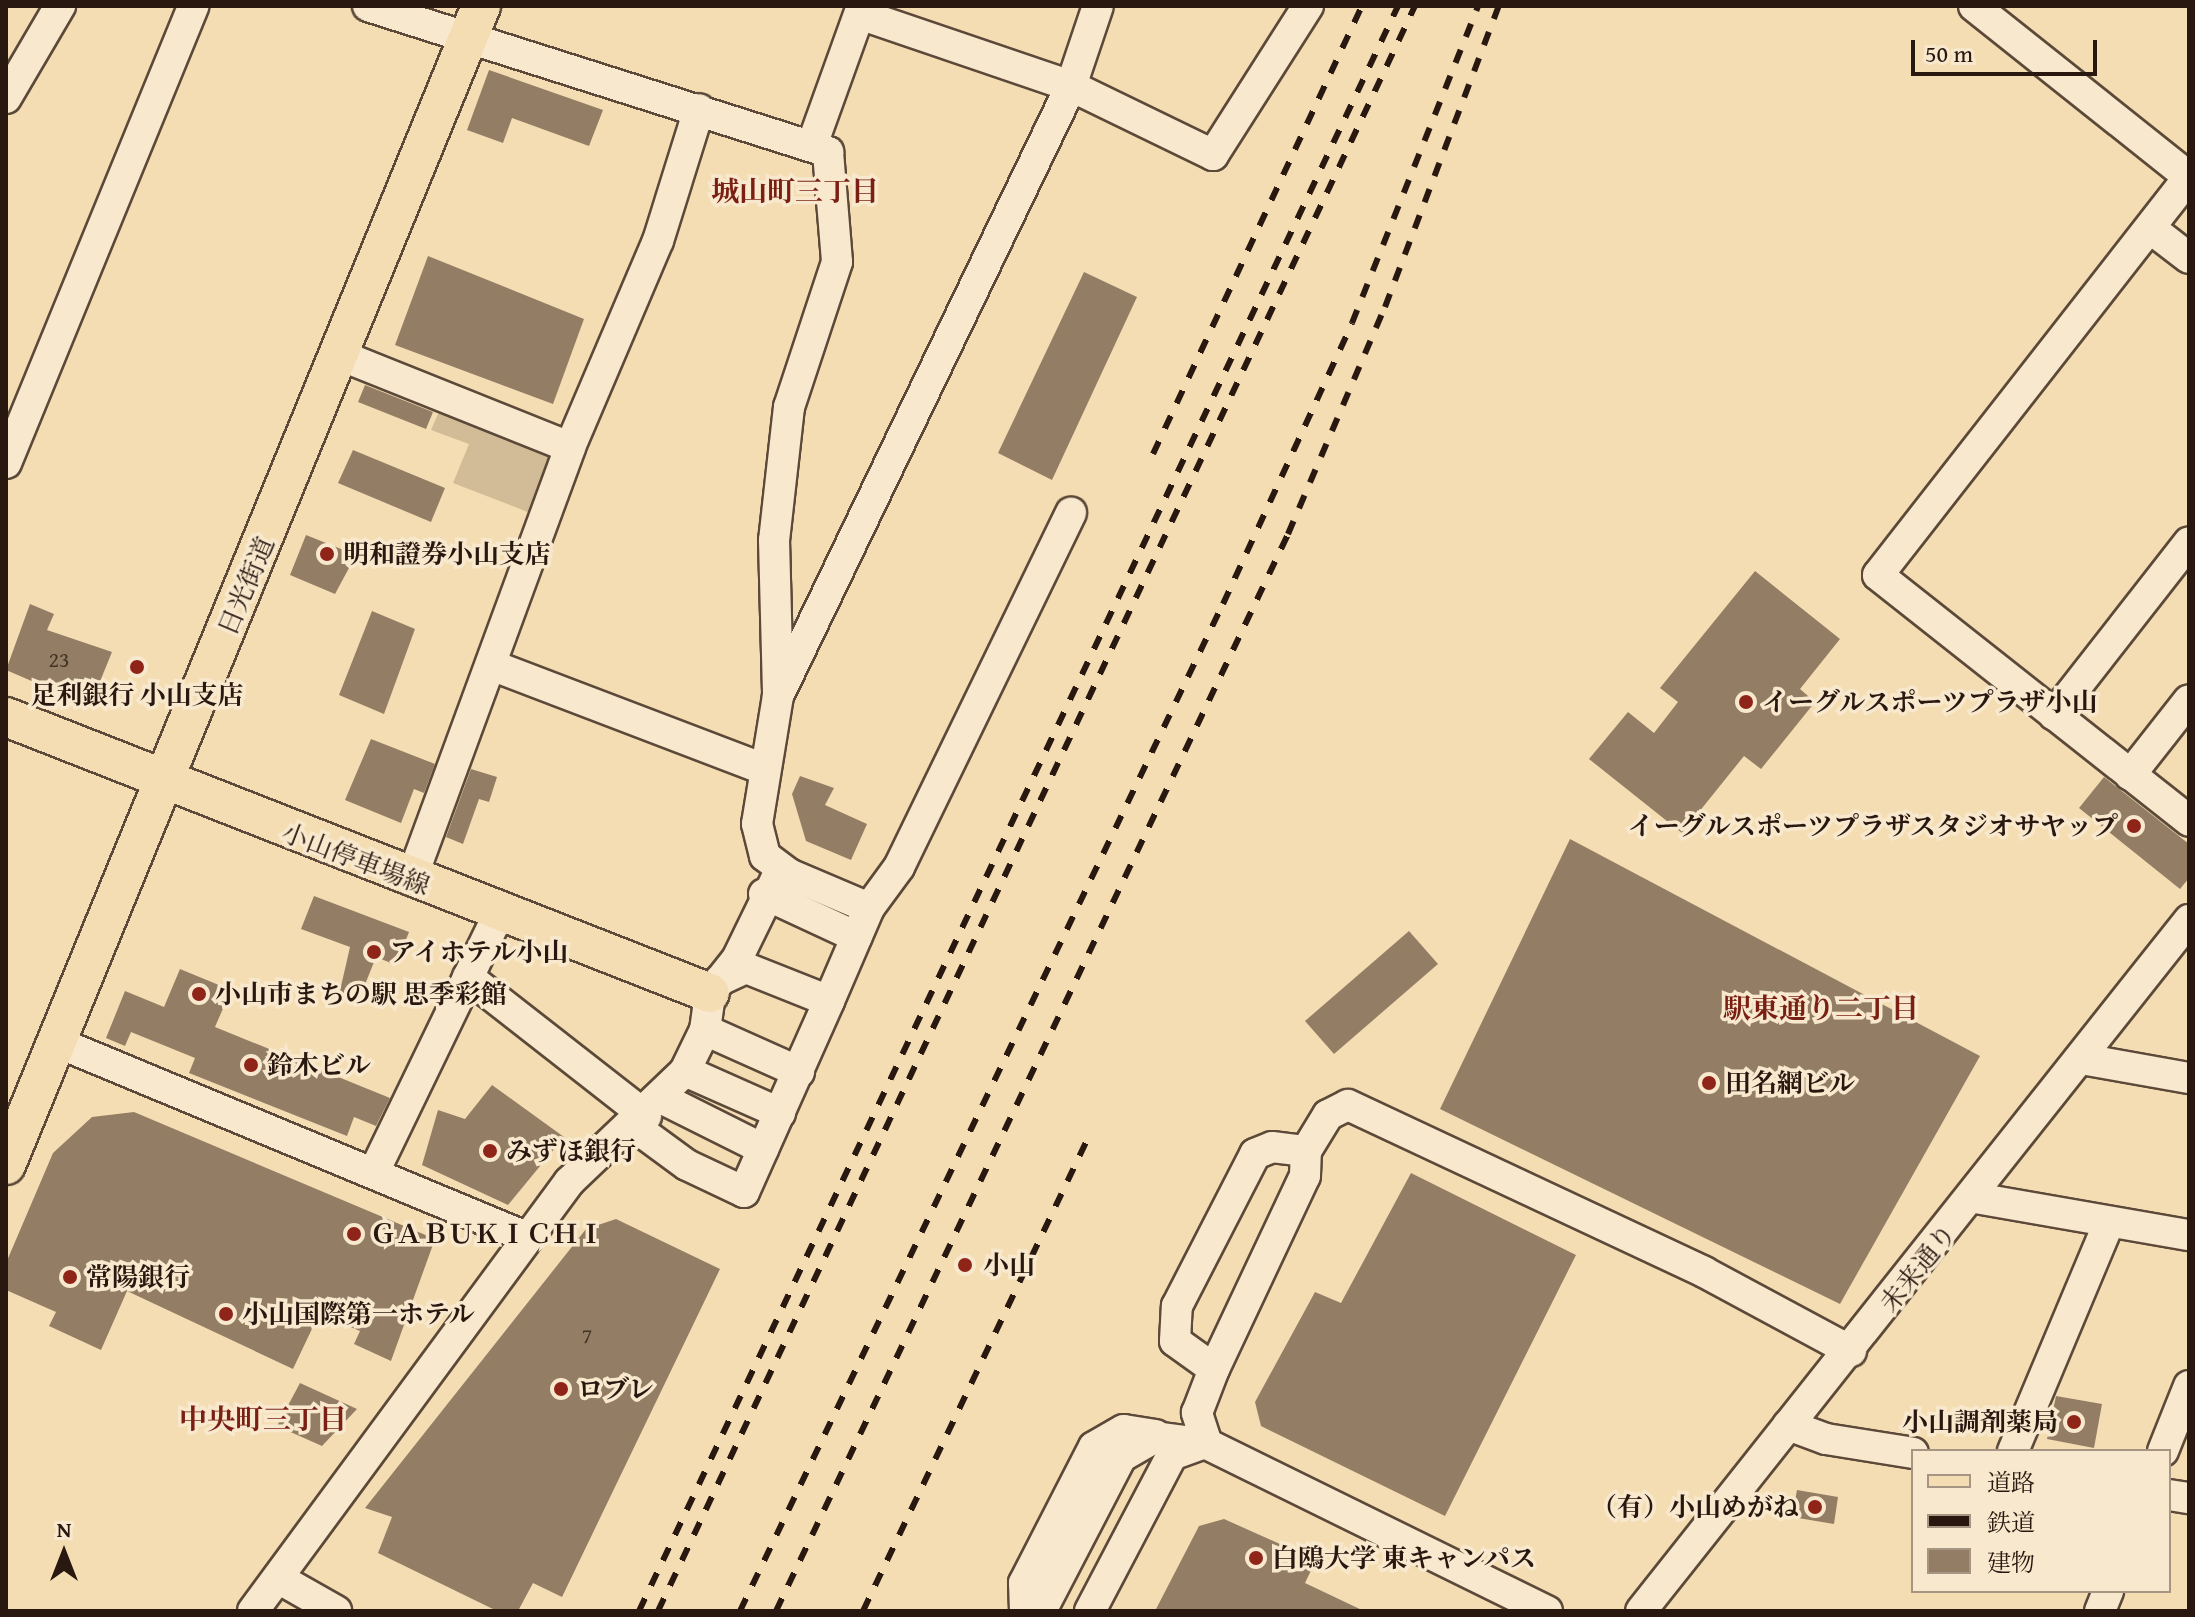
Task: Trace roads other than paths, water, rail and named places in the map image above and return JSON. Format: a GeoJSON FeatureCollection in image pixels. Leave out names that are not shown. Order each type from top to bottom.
{"type":"FeatureCollection","features":[{"type":"Feature","properties":{"kind":"main road","name":"日光街道"},"geometry":{"type":"LineString","coordinates":[[6,1165],[342,356],[477,21]]}},
{"type":"Feature","properties":{"kind":"main road","name":"小山停車場線"},"geometry":{"type":"LineString","coordinates":[[6,717],[164,785],[710,993]]}},
{"type":"Feature","properties":{"kind":"street"},"geometry":{"type":"LineString","coordinates":[[6,98],[60,6]]}},
{"type":"Feature","properties":{"kind":"street"},"geometry":{"type":"LineString","coordinates":[[6,463],[193,6]]}},
{"type":"Feature","properties":{"kind":"street"},"geometry":{"type":"LineString","coordinates":[[368,6],[477,21],[699,109],[828,152],[837,262],[789,407],[774,540],[778,696]]}},
{"type":"Feature","properties":{"kind":"street"},"geometry":{"type":"LineString","coordinates":[[869,908],[789,874],[765,856],[757,824],[761,768],[778,696],[1071,86],[1098,6]]}},
{"type":"Feature","properties":{"kind":"street"},"geometry":{"type":"LineString","coordinates":[[812,145],[862,10],[1071,86],[1213,155],[1308,6]]}},
{"type":"Feature","properties":{"kind":"street"},"geometry":{"type":"LineString","coordinates":[[1974,6],[2189,177],[1878,575],[2189,821]]}},
{"type":"Feature","properties":{"kind":"street"},"geometry":{"type":"LineString","coordinates":[[411,880],[494,666],[570,447],[658,241],[699,109]]}},
{"type":"Feature","properties":{"kind":"street"},"geometry":{"type":"LineString","coordinates":[[2150,228],[2189,258]]}},
{"type":"Feature","properties":{"kind":"street"},"geometry":{"type":"LineString","coordinates":[[342,356],[570,447]]}},
{"type":"Feature","properties":{"kind":"street"},"geometry":{"type":"LineString","coordinates":[[468,977],[648,1114],[687,1165],[744,1192],[869,908],[899,867],[1071,513]]}},
{"type":"Feature","properties":{"kind":"street"},"geometry":{"type":"LineString","coordinates":[[2054,715],[2189,542]]}},
{"type":"Feature","properties":{"kind":"street"},"geometry":{"type":"LineString","coordinates":[[494,666],[761,768]]}},
{"type":"Feature","properties":{"kind":"street"},"geometry":{"type":"LineString","coordinates":[[2130,775],[2189,700]]}},
{"type":"Feature","properties":{"kind":"street"},"geometry":{"type":"LineString","coordinates":[[253,1611],[526,1237],[586,1162],[648,1114],[685,1071],[705,1030],[710,993],[737,959],[764,894],[789,874]]}},
{"type":"Feature","properties":{"kind":"street"},"geometry":{"type":"LineString","coordinates":[[764,894],[857,937]]}},
{"type":"Feature","properties":{"kind":"street"},"geometry":{"type":"LineString","coordinates":[[374,1172],[499,913]]}},
{"type":"Feature","properties":{"kind":"street","name":"未来通り"},"geometry":{"type":"LineString","coordinates":[[1641,1611],[1788,1425],[1976,1198],[2189,920]]}},
{"type":"Feature","properties":{"kind":"street"},"geometry":{"type":"LineString","coordinates":[[710,993],[728,972],[746,968],[829,1001]]}},
{"type":"Feature","properties":{"kind":"street"},"geometry":{"type":"LineString","coordinates":[[705,1030],[799,1072]]}},
{"type":"Feature","properties":{"kind":"street"},"geometry":{"type":"LineString","coordinates":[[59,1043],[526,1237]]}},
{"type":"Feature","properties":{"kind":"street"},"geometry":{"type":"LineString","coordinates":[[2082,1059],[2189,1078]]}},
{"type":"Feature","properties":{"kind":"street"},"geometry":{"type":"LineString","coordinates":[[685,1071],[780,1113]]}},
{"type":"Feature","properties":{"kind":"street"},"geometry":{"type":"LineString","coordinates":[[1207,1444],[1197,1413],[1214,1369],[1305,1176],[1306,1151],[1328,1115],[1360,1106],[1851,1351]]}},
{"type":"Feature","properties":{"kind":"street"},"geometry":{"type":"LineString","coordinates":[[648,1114],[763,1149]]}},
{"type":"Feature","properties":{"kind":"street"},"geometry":{"type":"LineString","coordinates":[[1214,1369],[1175,1341],[1177,1306],[1255,1154],[1272,1147],[1306,1151]]}},
{"type":"Feature","properties":{"kind":"street"},"geometry":{"type":"LineString","coordinates":[[1976,1198],[2189,1235]]}},
{"type":"Feature","properties":{"kind":"street"},"geometry":{"type":"LineString","coordinates":[[2014,1449],[2109,1223]]}},
{"type":"Feature","properties":{"kind":"street"},"geometry":{"type":"LineString","coordinates":[[2164,1449],[2189,1386]]}},
{"type":"Feature","properties":{"kind":"street"},"geometry":{"type":"LineString","coordinates":[[1788,1425],[1826,1439],[1911,1453]]}},
{"type":"Feature","properties":{"kind":"street"},"geometry":{"type":"LineString","coordinates":[[1025,1611],[1024,1583],[1094,1447],[1124,1430],[1207,1444],[1547,1611]]}},
{"type":"Feature","properties":{"kind":"street"},"geometry":{"type":"LineString","coordinates":[[1041,1611],[1121,1457],[1143,1440],[1166,1437]]}},
{"type":"Feature","properties":{"kind":"street"},"geometry":{"type":"LineString","coordinates":[[1090,1611],[1172,1455],[1207,1444]]}},
{"type":"Feature","properties":{"kind":"street"},"geometry":{"type":"LineString","coordinates":[[278,1578],[336,1611]]}},
{"type":"Feature","properties":{"kind":"railway"},"geometry":{"type":"LineString","coordinates":[[1153,454],[1362,6]]}},
{"type":"Feature","properties":{"kind":"railway"},"geometry":{"type":"LineString","coordinates":[[639,1611],[1398,6]]}},
{"type":"Feature","properties":{"kind":"railway"},"geometry":{"type":"LineString","coordinates":[[658,1611],[1415,6]]}},
{"type":"Feature","properties":{"kind":"railway"},"geometry":{"type":"LineString","coordinates":[[740,1611],[1223,604],[1352,323],[1478,6]]}},
{"type":"Feature","properties":{"kind":"railway"},"geometry":{"type":"LineString","coordinates":[[776,1611],[1288,534],[1385,307],[1499,6]]}},
{"type":"Feature","properties":{"kind":"railway"},"geometry":{"type":"LineString","coordinates":[[863,1611],[1089,1136]]}},
{"type":"Feature","properties":{"kind":"place","name":"明和證券小山支店"},"geometry":{"type":"Point","coordinates":[327,554]}},
{"type":"Feature","properties":{"kind":"place","name":"足利銀行 小山支店"},"geometry":{"type":"Point","coordinates":[137,667]}},
{"type":"Feature","properties":{"kind":"place","name":"イーグルスポーツプラザ小山"},"geometry":{"type":"Point","coordinates":[1746,702]}},
{"type":"Feature","properties":{"kind":"place","name":"イーグルスポーツプラザスタジオサヤップ"},"geometry":{"type":"Point","coordinates":[2134,826]}},
{"type":"Feature","properties":{"kind":"place","name":"アイホテル小山"},"geometry":{"type":"Point","coordinates":[374,952]}},
{"type":"Feature","properties":{"kind":"place","name":"小山市まちの駅 思季彩館"},"geometry":{"type":"Point","coordinates":[199,994]}},
{"type":"Feature","properties":{"kind":"place","name":"鈴木ビル"},"geometry":{"type":"Point","coordinates":[251,1065]}},
{"type":"Feature","properties":{"kind":"place","name":"田名網ビル"},"geometry":{"type":"Point","coordinates":[1709,1083]}},
{"type":"Feature","properties":{"kind":"place","name":"みずほ銀行"},"geometry":{"type":"Point","coordinates":[490,1151]}},
{"type":"Feature","properties":{"kind":"place","name":"ＧＡＢＵＫＩＣＨＩ"},"geometry":{"type":"Point","coordinates":[354,1234]}},
{"type":"Feature","properties":{"kind":"place","name":"小山"},"geometry":{"type":"Point","coordinates":[965,1265]}},
{"type":"Feature","properties":{"kind":"place","name":"常陽銀行"},"geometry":{"type":"Point","coordinates":[70,1277]}},
{"type":"Feature","properties":{"kind":"place","name":"小山国際第一ホテル"},"geometry":{"type":"Point","coordinates":[226,1314]}},
{"type":"Feature","properties":{"kind":"place","name":"ロブレ"},"geometry":{"type":"Point","coordinates":[561,1389]}},
{"type":"Feature","properties":{"kind":"place","name":"小山調剤薬局"},"geometry":{"type":"Point","coordinates":[2074,1422]}},
{"type":"Feature","properties":{"kind":"place","name":"（有）小山めがね"},"geometry":{"type":"Point","coordinates":[1815,1507]}},
{"type":"Feature","properties":{"kind":"place","name":"白鴎大学 東キャンパス"},"geometry":{"type":"Point","coordinates":[1256,1558]}},
{"type":"Feature","properties":{"kind":"district","name":"城山町三丁目"},"geometry":{"type":"Point","coordinates":[795,191]}},
{"type":"Feature","properties":{"kind":"district","name":"駅東通り二丁目"},"geometry":{"type":"Point","coordinates":[1821,1008]}},
{"type":"Feature","properties":{"kind":"district","name":"中央町三丁目"},"geometry":{"type":"Point","coordinates":[263,1419]}}]}
